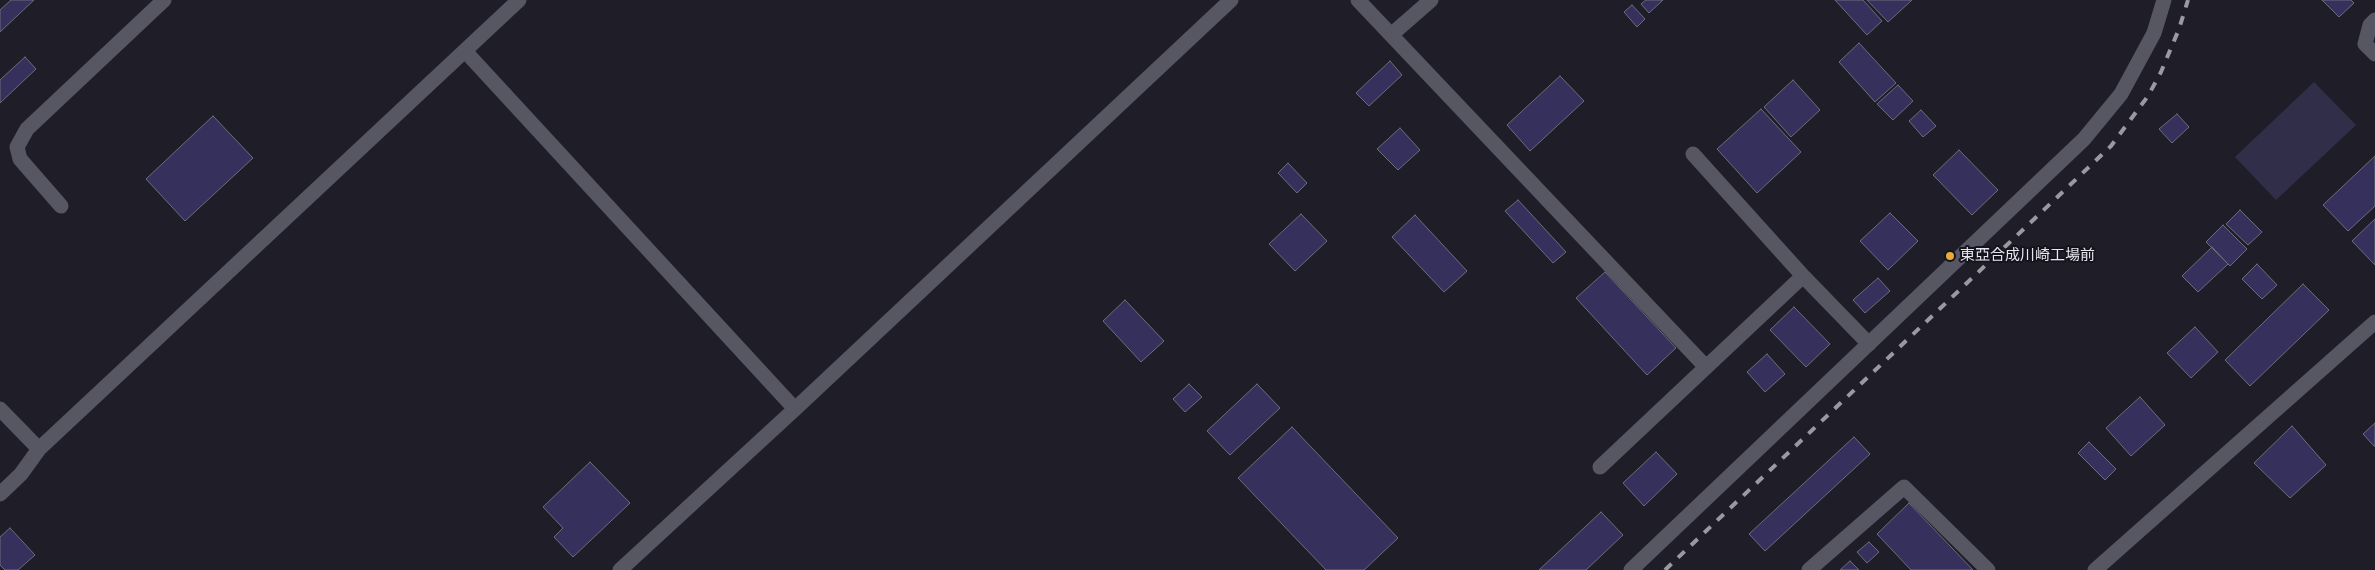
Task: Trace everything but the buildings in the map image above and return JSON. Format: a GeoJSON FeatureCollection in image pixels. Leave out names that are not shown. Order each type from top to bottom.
{"type":"FeatureCollection","features":[{"type":"Feature","properties":{"kind":"street"},"geometry":{"type":"LineString","coordinates":[[61,206],[20,159],[17,147],[27,129],[164,0]]}},
{"type":"Feature","properties":{"kind":"street"},"geometry":{"type":"LineString","coordinates":[[0,494],[21,474],[39,449],[519,0]]}},
{"type":"Feature","properties":{"kind":"street"},"geometry":{"type":"LineString","coordinates":[[620,570],[795,409],[1231,0]]}},
{"type":"Feature","properties":{"kind":"street"},"geometry":{"type":"LineString","coordinates":[[1358,0],[1705,366]]}},
{"type":"Feature","properties":{"kind":"street"},"geometry":{"type":"LineString","coordinates":[[1391,35],[1431,0]]}},
{"type":"Feature","properties":{"kind":"street"},"geometry":{"type":"LineString","coordinates":[[1631,570],[2084,139],[2121,94],[2154,33],[2164,0]]}},
{"type":"Feature","properties":{"kind":"street"},"geometry":{"type":"LineString","coordinates":[[2375,20],[2370,25],[2365,44],[2375,54]]}},
{"type":"Feature","properties":{"kind":"street"},"geometry":{"type":"LineString","coordinates":[[465,51],[795,409]]}},
{"type":"Feature","properties":{"kind":"street"},"geometry":{"type":"LineString","coordinates":[[1693,154],[1803,276],[1870,344]]}},
{"type":"Feature","properties":{"kind":"street"},"geometry":{"type":"LineString","coordinates":[[1600,467],[1705,366],[1803,276]]}},
{"type":"Feature","properties":{"kind":"street"},"geometry":{"type":"LineString","coordinates":[[2095,570],[2375,322]]}},
{"type":"Feature","properties":{"kind":"street"},"geometry":{"type":"LineString","coordinates":[[0,409],[39,449]]}},
{"type":"Feature","properties":{"kind":"street"},"geometry":{"type":"LineString","coordinates":[[1808,570],[1904,487],[1988,570]]}},
{"type":"Feature","properties":{"kind":"shaded area"},"geometry":{"type":"Polygon","coordinates":[[[2314,82],[2356,125],[2276,200],[2235,157],[2314,82]]]}},
{"type":"Feature","properties":{"kind":"railway"},"geometry":{"type":"LineString","coordinates":[[1665,570],[2111,146],[2148,96],[2161,72],[2179,29],[2188,0]]}},
{"type":"Feature","properties":{"kind":"place","name":"東亞合成川崎工場前"},"geometry":{"type":"Point","coordinates":[1950,256]}}]}
